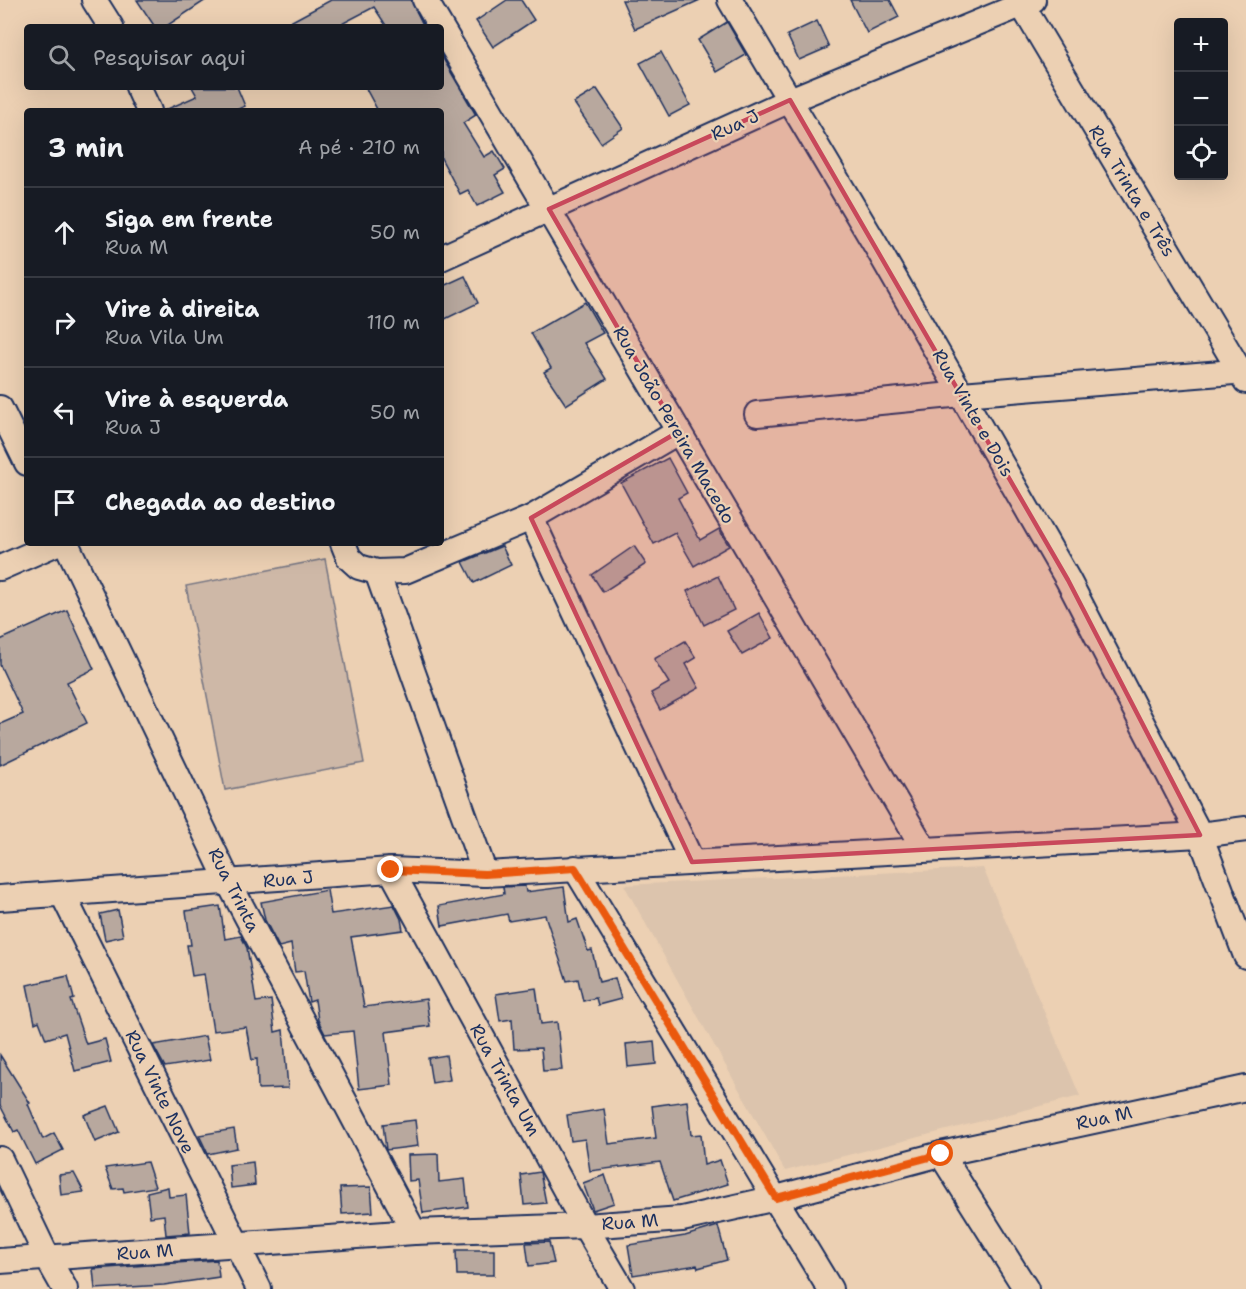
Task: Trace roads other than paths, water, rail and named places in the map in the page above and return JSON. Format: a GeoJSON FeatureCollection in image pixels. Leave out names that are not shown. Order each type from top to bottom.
{"type":"FeatureCollection","features":[{"type":"Feature","properties":{"kind":"street"},"geometry":{"type":"LineString","coordinates":[[94,0],[109,24]]}},
{"type":"Feature","properties":{"kind":"street","name":"Rua João Pereira Macedo"},"geometry":{"type":"LineString","coordinates":[[425,0],[439,24]]}},
{"type":"Feature","properties":{"kind":"street","name":"Rua Vinte e Dois"},"geometry":{"type":"LineString","coordinates":[[730,0],[962,394],[1068,580],[1200,834],[1246,956]]}},
{"type":"Feature","properties":{"kind":"street","name":"Rua J"},"geometry":{"type":"LineString","coordinates":[[444,257],[789,100],[1024,2]]}},
{"type":"Feature","properties":{"kind":"street","name":"Rua Trinta e Três"},"geometry":{"type":"LineString","coordinates":[[1024,2],[1244,374]]}},
{"type":"Feature","properties":{"kind":"street","name":"Rua João Pereira Macedo"},"geometry":{"type":"LineString","coordinates":[[444,32],[924,849]]}},
{"type":"Feature","properties":{"kind":"street"},"geometry":{"type":"LineString","coordinates":[[139,90],[148,108]]}},
{"type":"Feature","properties":{"kind":"street"},"geometry":{"type":"LineString","coordinates":[[757,414],[962,394],[1244,374]]}},
{"type":"Feature","properties":{"kind":"street"},"geometry":{"type":"LineString","coordinates":[[0,408],[24,457]]}},
{"type":"Feature","properties":{"kind":"street"},"geometry":{"type":"LineString","coordinates":[[346,550],[359,567],[377,572],[405,572],[531,518],[678,432]]}},
{"type":"Feature","properties":{"kind":"street"},"geometry":{"type":"LineString","coordinates":[[531,518],[692,862]]}},
{"type":"Feature","properties":{"kind":"street"},"geometry":{"type":"LineString","coordinates":[[0,568],[50,546]]}},
{"type":"Feature","properties":{"kind":"street","name":"Rua Trinta"},"geometry":{"type":"LineString","coordinates":[[67,546],[229,883],[414,1232]]}},
{"type":"Feature","properties":{"kind":"street"},"geometry":{"type":"LineString","coordinates":[[377,572],[485,874]]}},
{"type":"Feature","properties":{"kind":"street","name":"Rua J"},"geometry":{"type":"LineString","coordinates":[[0,898],[391,870],[485,874],[1200,834],[1246,829]]}},
{"type":"Feature","properties":{"kind":"street"},"geometry":{"type":"LineString","coordinates":[[575,868],[830,1289]]}},
{"type":"Feature","properties":{"kind":"street","name":"Rua Trinta Um"},"geometry":{"type":"LineString","coordinates":[[391,870],[585,1226],[622,1289]]}},
{"type":"Feature","properties":{"kind":"street","name":"Rua Vinte Nove"},"geometry":{"type":"LineString","coordinates":[[63,895],[235,1245],[259,1289]]}},
{"type":"Feature","properties":{"kind":"street","name":"Rua M"},"geometry":{"type":"LineString","coordinates":[[0,1261],[414,1232],[585,1226],[682,1219],[776,1198],[941,1154],[1246,1088]]}},
{"type":"Feature","properties":{"kind":"street"},"geometry":{"type":"LineString","coordinates":[[941,1154],[1026,1289]]}},
{"type":"Feature","properties":{"kind":"street"},"geometry":{"type":"LineString","coordinates":[[0,1159],[65,1289]]}}]}
